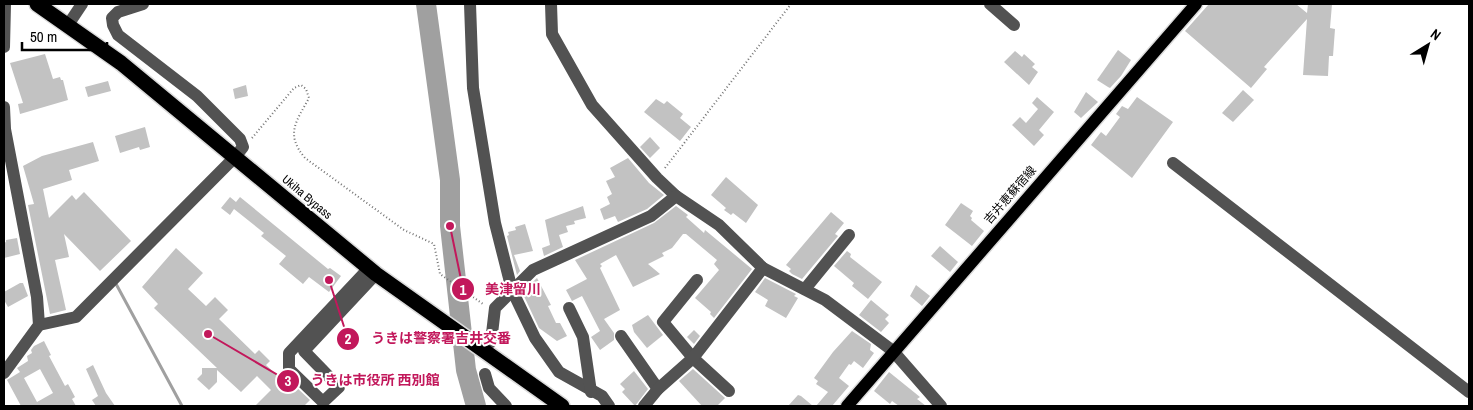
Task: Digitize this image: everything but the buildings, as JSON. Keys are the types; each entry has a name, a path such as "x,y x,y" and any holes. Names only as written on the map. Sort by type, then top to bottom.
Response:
{"highway":[{"name":"Ukiha Bypass","path":"37,4 121,62 239,152 373,271 441,322 487,346 562,406"}],"main road":[{"name":"吉井恵蘇宿線","path":"847,406 1196,4"}],"street":[{"path":"4,47 5,4"},
{"path":"68,25 82,4"},
{"path":"38,325 76,317 239,152 240,139 197,96 118,35 112,18 118,12 143,4"},
{"path":"470,4 473,88 495,223 512,290 535,338 559,372 591,392 602,396 609,406"},
{"path":"552,4 552,34 592,105 657,178 676,196 719,225 763,268 825,300 893,351 941,406"},
{"path":"990,4 1014,25"},
{"path":"4,107 5,129 37,297 38,325 4,373"},
{"path":"1173,163 1469,392"},
{"path":"487,346 495,308 533,270 651,216 676,196"},
{"path":"806,289 849,235"},
{"path":"644,406 658,390 693,358 763,268"},
{"path":"373,271 304,351 339,387 323,402 289,369 289,353 373,271"},
{"path":"697,280 664,322 693,358 729,391"},
{"path":"569,308 583,337 591,392"},
{"path":"621,336 658,390"},
{"path":"485,374 489,388 506,406"}],"path":[{"path":"657,178 791,4"},
{"path":"239,152 294,88 301,85 306,89 309,98 296,122 293,133 296,147 305,158 404,230 434,244 440,274 484,305"}],"waterway":[{"path":"426,4 450,180 450,226 466,370 476,406"},
{"path":"115,282 182,406"}],"place":[{"name":"美津留川","path":"450,226"},
{"name":"うきは警察署吉井交番","path":"329,280"},
{"name":"うきは市役所 西別館","path":"208,334"}]}
